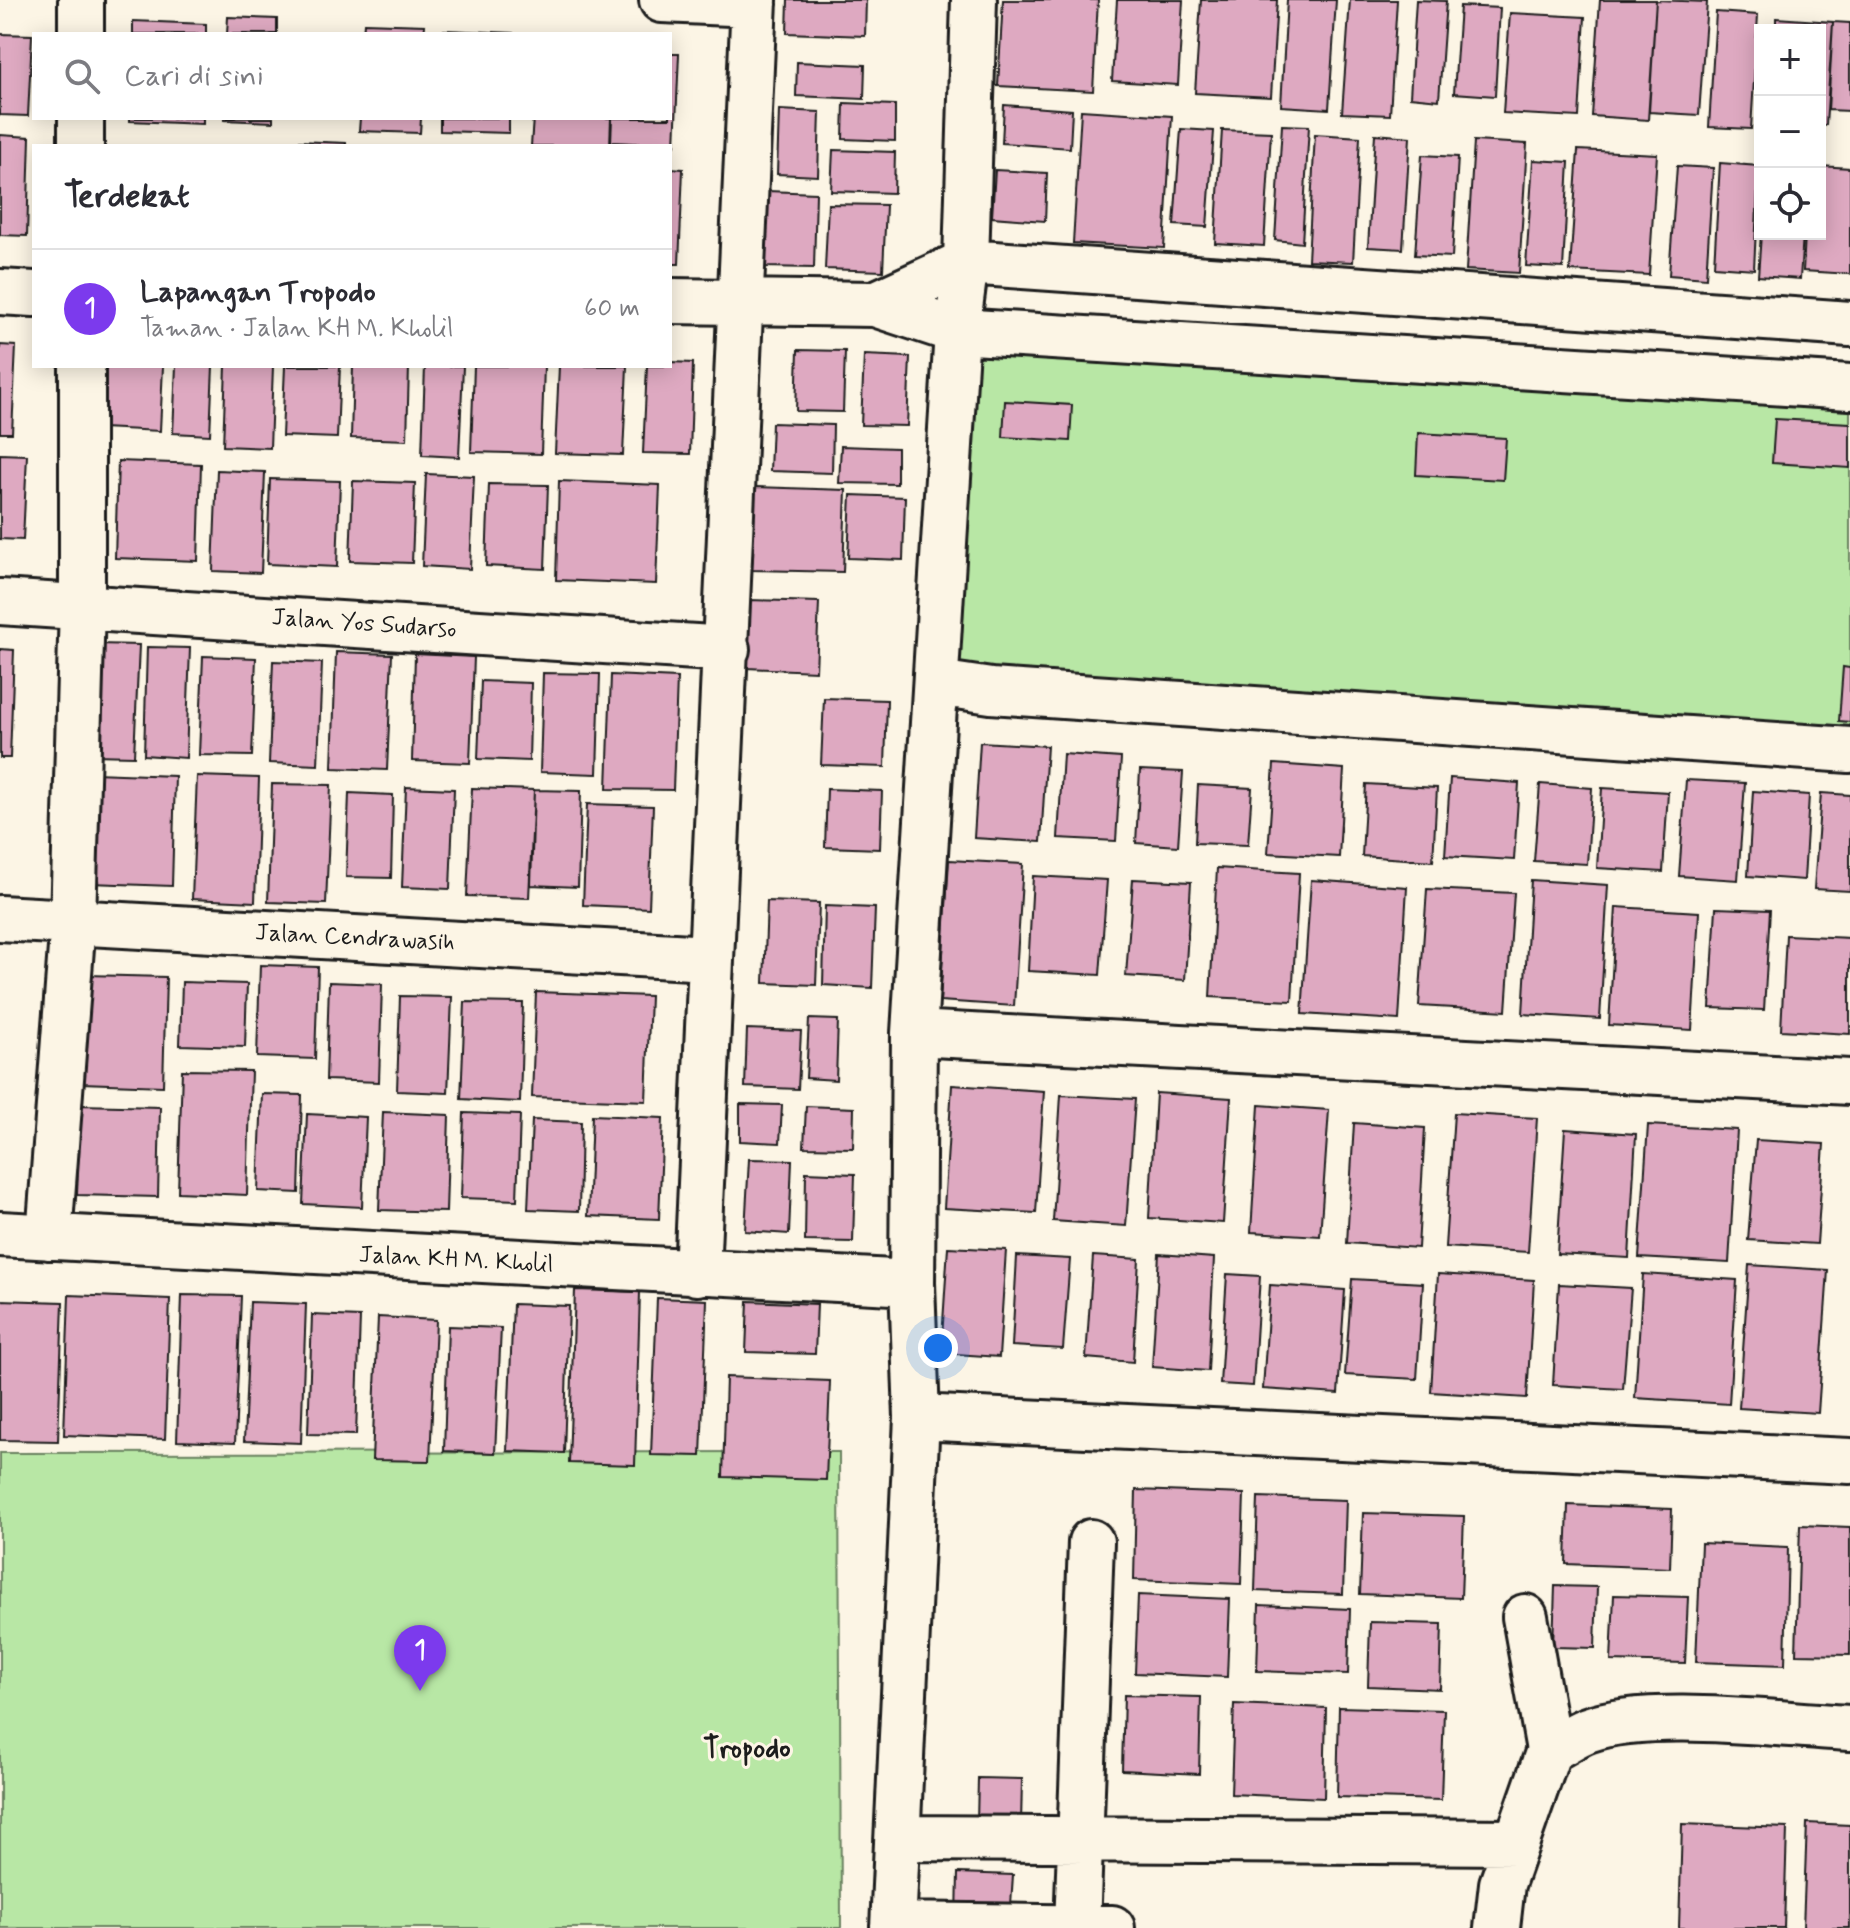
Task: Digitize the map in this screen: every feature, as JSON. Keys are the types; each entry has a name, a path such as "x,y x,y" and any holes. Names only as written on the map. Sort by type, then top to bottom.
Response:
{"street":[{"path":"81,0 81,32"},
{"path":"662,0 754,2 697,1273"},
{"path":"974,0 966,262 957,331 914,1033 912,1283 917,1417 893,1926 1112,1928"},
{"path":"81,120 81,144"},
{"path":"875,304 966,262 1850,324"},
{"path":"0,292 32,294"},
{"path":"672,301 875,304 957,331 1850,387"},
{"path":"49,1237 73,921 82,605 82,368"},
{"name":"Jalan Yos Sudarso","path":"0,602 727,649"},
{"path":"937,683 1007,692 1850,750"},
{"name":"Jalan Cendrawasih","path":"0,918 709,958"},
{"path":"914,1033 1850,1082"},
{"name":"Jalan KH M. Kholil","path":"0,1234 912,1283"},
{"path":"917,1417 1850,1461"},
{"path":"1077,1928 1091,1542"},
{"path":"1497,1928 1502,1884 1549,1750 1525,1617"},
{"path":"1549,1750 1587,1730 1623,1722 1661,1719 1850,1728"},
{"path":"898,1838 1517,1842"}],"green space":[{"path":"957,331 1850,387 1850,750 937,683"},
{"path":"839,1452 841,1928 0,1928 0,1453"}],"building":[{"path":"788,0 866,0 865,36 787,33"},
{"path":"1003,0 1098,0 1093,91 998,86"},
{"path":"1117,0 1183,0 1178,85 1112,81"},
{"path":"1201,0 1277,0 1271,97 1195,93"},
{"path":"1287,0 1336,0 1329,109 1281,106"},
{"path":"1350,0 1397,0 1390,115 1342,113"},
{"path":"1416,0 1446,1 1439,100 1410,97"},
{"path":"1600,0 1656,0 1648,120 1592,116"},
{"path":"1656,0 1707,2 1699,115 1649,112"},
{"path":"1460,6 1500,8 1495,96 1454,93"},
{"path":"1716,12 1758,15 1757,24 1754,24 1751,129 1709,127"},
{"path":"1510,13 1585,17 1579,117 1503,113"},
{"path":"228,17 277,19 277,32 227,32"},
{"path":"1776,18 1833,22 1826,125 1826,24 1776,24"},
{"path":"133,21 206,24 206,32 133,32"},
{"path":"1833,22 1850,23 1850,111 1828,110"},
{"path":"364,23 425,25 424,32 363,32"},
{"path":"444,30 490,32 444,32"},
{"path":"0,34 32,35 28,116 0,115"},
{"path":"672,54 679,54 675,145 611,142 612,120 672,120"},
{"path":"797,62 865,65 864,99 796,96"},
{"path":"844,103 895,105 895,141 843,139"},
{"path":"1004,105 1072,110 1070,148 1002,143"},
{"path":"779,110 820,112 818,176 777,174"},
{"path":"1081,110 1172,116 1164,248 1073,243"},
{"path":"203,120 203,124 130,121"},
{"path":"224,120 273,120 273,122"},
{"path":"360,120 421,120 420,133 359,131"},
{"path":"440,120 509,120 509,133 440,131"},
{"path":"533,120 611,120 610,144 531,144"},
{"path":"1282,125 1309,126 1302,243 1275,240"},
{"path":"1181,129 1214,131 1207,227 1174,225"},
{"path":"1222,130 1271,132 1264,246 1215,243"},
{"path":"1315,134 1360,137 1353,262 1308,260"},
{"path":"1375,134 1410,137 1403,249 1368,247"},
{"path":"0,135 30,137 27,236 0,235"},
{"path":"298,141 346,143 346,144 297,144"},
{"path":"1474,141 1527,144 1519,273 1466,270"},
{"path":"833,150 895,152 894,193 831,191"},
{"path":"1578,150 1657,154 1649,275 1570,271"},
{"path":"1422,155 1458,157 1452,257 1415,255"},
{"path":"1533,160 1569,162 1563,268 1526,266"},
{"path":"1720,163 1754,166 1754,269 1714,266"},
{"path":"1677,166 1713,168 1706,278 1669,275"},
{"path":"1826,166 1850,168 1850,274 1803,271 1805,240 1826,240"},
{"path":"672,168 683,169 679,264 672,264"},
{"path":"995,170 1047,173 1045,221 992,217"},
{"path":"767,191 816,193 814,268 764,267"},
{"path":"828,204 886,205 883,271 825,269"},
{"path":"1761,240 1803,240 1800,279 1758,276"},
{"path":"0,345 16,346 12,433 0,433"},
{"path":"798,350 845,351 843,412 796,411"},
{"path":"864,355 910,357 907,426 861,425"},
{"path":"672,362 693,363 690,454 643,453 647,368 672,368"},
{"path":"104,368 163,368 160,431 102,428"},
{"path":"176,368 213,368 210,435 173,433"},
{"path":"226,368 273,368 270,448 223,446"},
{"path":"285,368 340,368 337,438 282,436"},
{"path":"353,368 409,368 407,440 351,438"},
{"path":"425,368 463,368 459,457 422,455"},
{"path":"474,368 544,368 541,454 471,452"},
{"path":"559,368 627,368 623,455 555,453"},
{"path":"1005,401 1072,405 1070,441 1003,437"},
{"path":"1775,419 1850,423 1850,468 1772,463"},
{"path":"772,423 833,425 832,473 770,471"},
{"path":"1418,433 1506,438 1503,480 1416,475"},
{"path":"841,446 897,448 897,484 839,483"},
{"path":"0,454 27,455 23,540 0,539"},
{"path":"118,461 201,464 198,561 115,558"},
{"path":"217,470 265,472 261,573 213,571"},
{"path":"426,474 474,476 470,569 422,566"},
{"path":"270,479 340,481 337,567 267,564"},
{"path":"353,481 415,483 412,563 350,561"},
{"path":"559,481 660,485 656,584 556,580"},
{"path":"489,484 548,485 545,569 486,566"},
{"path":"755,487 846,490 843,572 752,570"},
{"path":"851,495 905,497 903,560 848,558"},
{"path":"749,600 819,602 816,671 747,668"},
{"path":"97,644 139,645 134,756 93,755"},
{"path":"147,647 190,648 186,758 144,755"},
{"path":"0,649 14,650 10,758 0,758"},
{"path":"336,652 392,654 387,770 332,768"},
{"path":"415,654 474,657 470,763 412,761"},
{"path":"203,656 256,658 252,756 199,755"},
{"path":"273,661 322,663 318,765 269,763"},
{"path":"1843,667 1850,668 1850,722 1839,721"},
{"path":"543,673 600,674 597,774 540,772"},
{"path":"611,675 677,678 673,790 607,789"},
{"path":"481,681 531,683 529,761 478,759"},
{"path":"824,698 887,700 885,767 821,765"},
{"path":"980,742 1047,746 1041,842 974,838"},
{"path":"1063,754 1121,758 1116,841 1058,838"},
{"path":"1274,764 1344,769 1339,857 1268,853"},
{"path":"1140,770 1183,772 1178,846 1136,843"},
{"path":"94,773 175,776 172,886 90,883"},
{"path":"197,776 259,778 255,902 192,899"},
{"path":"1450,778 1519,783 1514,860 1445,856"},
{"path":"1686,780 1745,783 1738,880 1679,876"},
{"path":"272,784 331,785 326,904 268,902"},
{"path":"1366,784 1437,788 1433,861 1362,856"},
{"path":"1540,784 1592,788 1587,864 1534,861"},
{"path":"1198,785 1252,788 1248,845 1195,843"},
{"path":"406,787 454,789 450,889 402,887"},
{"path":"472,788 534,790 529,898 467,896"},
{"path":"1602,788 1668,792 1663,872 1597,868"},
{"path":"827,789 882,791 880,849 825,847"},
{"path":"534,790 581,791 578,887 531,885"},
{"path":"1753,791 1809,795 1804,880 1748,876"},
{"path":"349,793 393,795 391,878 346,877"},
{"path":"1821,793 1850,795 1850,891 1814,889"},
{"path":"587,804 653,806 649,908 583,905"},
{"path":"949,860 1023,864 1014,1006 940,1001"},
{"path":"1217,868 1299,873 1292,1001 1210,997"},
{"path":"1033,876 1107,880 1100,975 1028,971"},
{"path":"1133,879 1191,882 1185,980 1126,976"},
{"path":"1311,880 1407,887 1399,1020 1302,1014"},
{"path":"1531,880 1608,885 1600,1019 1523,1014"},
{"path":"1427,889 1514,893 1506,1011 1419,1006"},
{"path":"767,901 819,903 816,985 764,983"},
{"path":"825,906 875,908 872,988 823,985"},
{"path":"1616,907 1699,912 1692,1030 1609,1025"},
{"path":"1716,908 1770,910 1764,1010 1710,1008"},
{"path":"1786,935 1850,938 1850,1034 1781,1030"},
{"path":"260,965 318,967 315,1059 257,1057"},
{"path":"86,975 166,977 163,1086 82,1083"},
{"path":"182,982 247,984 245,1047 180,1045"},
{"path":"329,982 382,984 379,1082 326,1080"},
{"path":"536,992 650,996 646,1101 532,1097"},
{"path":"400,996 452,997 448,1093 397,1091"},
{"path":"465,1002 523,1003 520,1102 461,1099"},
{"path":"809,1019 838,1020 836,1080 806,1078"},
{"path":"747,1029 801,1031 798,1089 745,1087"},
{"path":"182,1070 251,1071 247,1195 178,1192"},
{"path":"952,1085 1044,1091 1036,1213 944,1208"},
{"path":"1156,1093 1231,1098 1223,1223 1149,1218"},
{"path":"262,1094 302,1095 299,1193 258,1191"},
{"path":"1061,1095 1135,1099 1126,1226 1053,1221"},
{"path":"740,1104 782,1105 780,1143 740,1141"},
{"path":"80,1105 160,1107 158,1197 77,1195"},
{"path":"1259,1105 1329,1110 1320,1236 1251,1232"},
{"path":"806,1106 854,1108 853,1148 804,1147"},
{"path":"383,1112 449,1115 446,1212 379,1210"},
{"path":"464,1113 520,1115 517,1200 461,1198"},
{"path":"1454,1113 1537,1118 1528,1252 1445,1247"},
{"path":"307,1114 366,1117 362,1207 303,1204"},
{"path":"592,1115 663,1118 659,1219 588,1216"},
{"path":"532,1120 581,1122 579,1211 528,1209"},
{"path":"1354,1123 1425,1128 1418,1248 1347,1243"},
{"path":"1648,1125 1737,1130 1729,1263 1639,1258"},
{"path":"1565,1129 1636,1134 1629,1258 1557,1254"},
{"path":"1756,1140 1824,1144 1817,1244 1748,1240"},
{"path":"749,1159 792,1160 789,1234 745,1231"},
{"path":"806,1172 855,1174 853,1242 805,1241"},
{"path":"948,1247 1006,1250 999,1357 941,1353"},
{"path":"1159,1254 1214,1258 1208,1371 1152,1367"},
{"path":"1017,1256 1070,1259 1063,1349 1012,1346"},
{"path":"1093,1256 1139,1259 1133,1362 1086,1358"},
{"path":"1749,1265 1828,1270 1818,1413 1739,1408"},
{"path":"1227,1274 1260,1276 1253,1386 1220,1384"},
{"path":"1438,1274 1534,1280 1527,1398 1431,1392"},
{"path":"1643,1274 1737,1280 1729,1404 1635,1398"},
{"path":"1352,1279 1423,1283 1417,1379 1345,1375"},
{"path":"1559,1284 1631,1288 1623,1389 1553,1385"},
{"path":"1270,1285 1345,1290 1338,1394 1263,1389"},
{"path":"575,1290 640,1292 635,1465 569,1463"},
{"path":"69,1295 170,1299 165,1439 64,1435"},
{"path":"182,1295 241,1296 235,1443 177,1441"},
{"path":"657,1298 707,1300 701,1456 651,1455"},
{"path":"0,1300 63,1302 58,1441 0,1440"},
{"path":"748,1301 817,1304 815,1354 746,1352"},
{"path":"250,1302 306,1304 301,1443 244,1441"},
{"path":"513,1304 569,1306 564,1453 507,1451"},
{"path":"312,1315 360,1317 356,1435 308,1434"},
{"path":"378,1317 436,1320 430,1461 372,1460"},
{"path":"448,1326 501,1328 495,1453 444,1451"},
{"path":"726,1377 830,1381 826,1480 723,1477"},
{"path":"1136,1490 1244,1494 1241,1584 1134,1580"},
{"path":"1258,1497 1346,1500 1343,1594 1255,1591"},
{"path":"1568,1505 1672,1509 1670,1568 1566,1564"},
{"path":"1363,1513 1464,1516 1461,1598 1360,1594"},
{"path":"1800,1525 1850,1527 1850,1655 1796,1654"},
{"path":"1701,1543 1788,1547 1785,1665 1696,1662"},
{"path":"1555,1586 1597,1587 1595,1648 1553,1647"},
{"path":"1138,1595 1230,1599 1227,1677 1135,1673"},
{"path":"1614,1595 1688,1597 1685,1663 1611,1661"},
{"path":"1259,1605 1350,1609 1348,1674 1257,1671"},
{"path":"1370,1622 1442,1624 1440,1689 1368,1686"},
{"path":"1124,1695 1201,1697 1199,1774 1122,1770"},
{"path":"1234,1704 1326,1708 1324,1798 1231,1794"},
{"path":"1339,1707 1444,1710 1441,1800 1337,1797"},
{"path":"978,1778 1022,1779 1021,1825 977,1823"},
{"path":"1807,1823 1850,1825 1850,1928 1803,1928"},
{"path":"1682,1824 1787,1828 1784,1928 1679,1928"},
{"path":"958,1873 1013,1875 1010,1921 957,1919"}],"place":[{"name":"Lapangan Tropodo","path":"420,1691"}],"district":[{"name":"Tropodo","path":"747,1749"}]}
